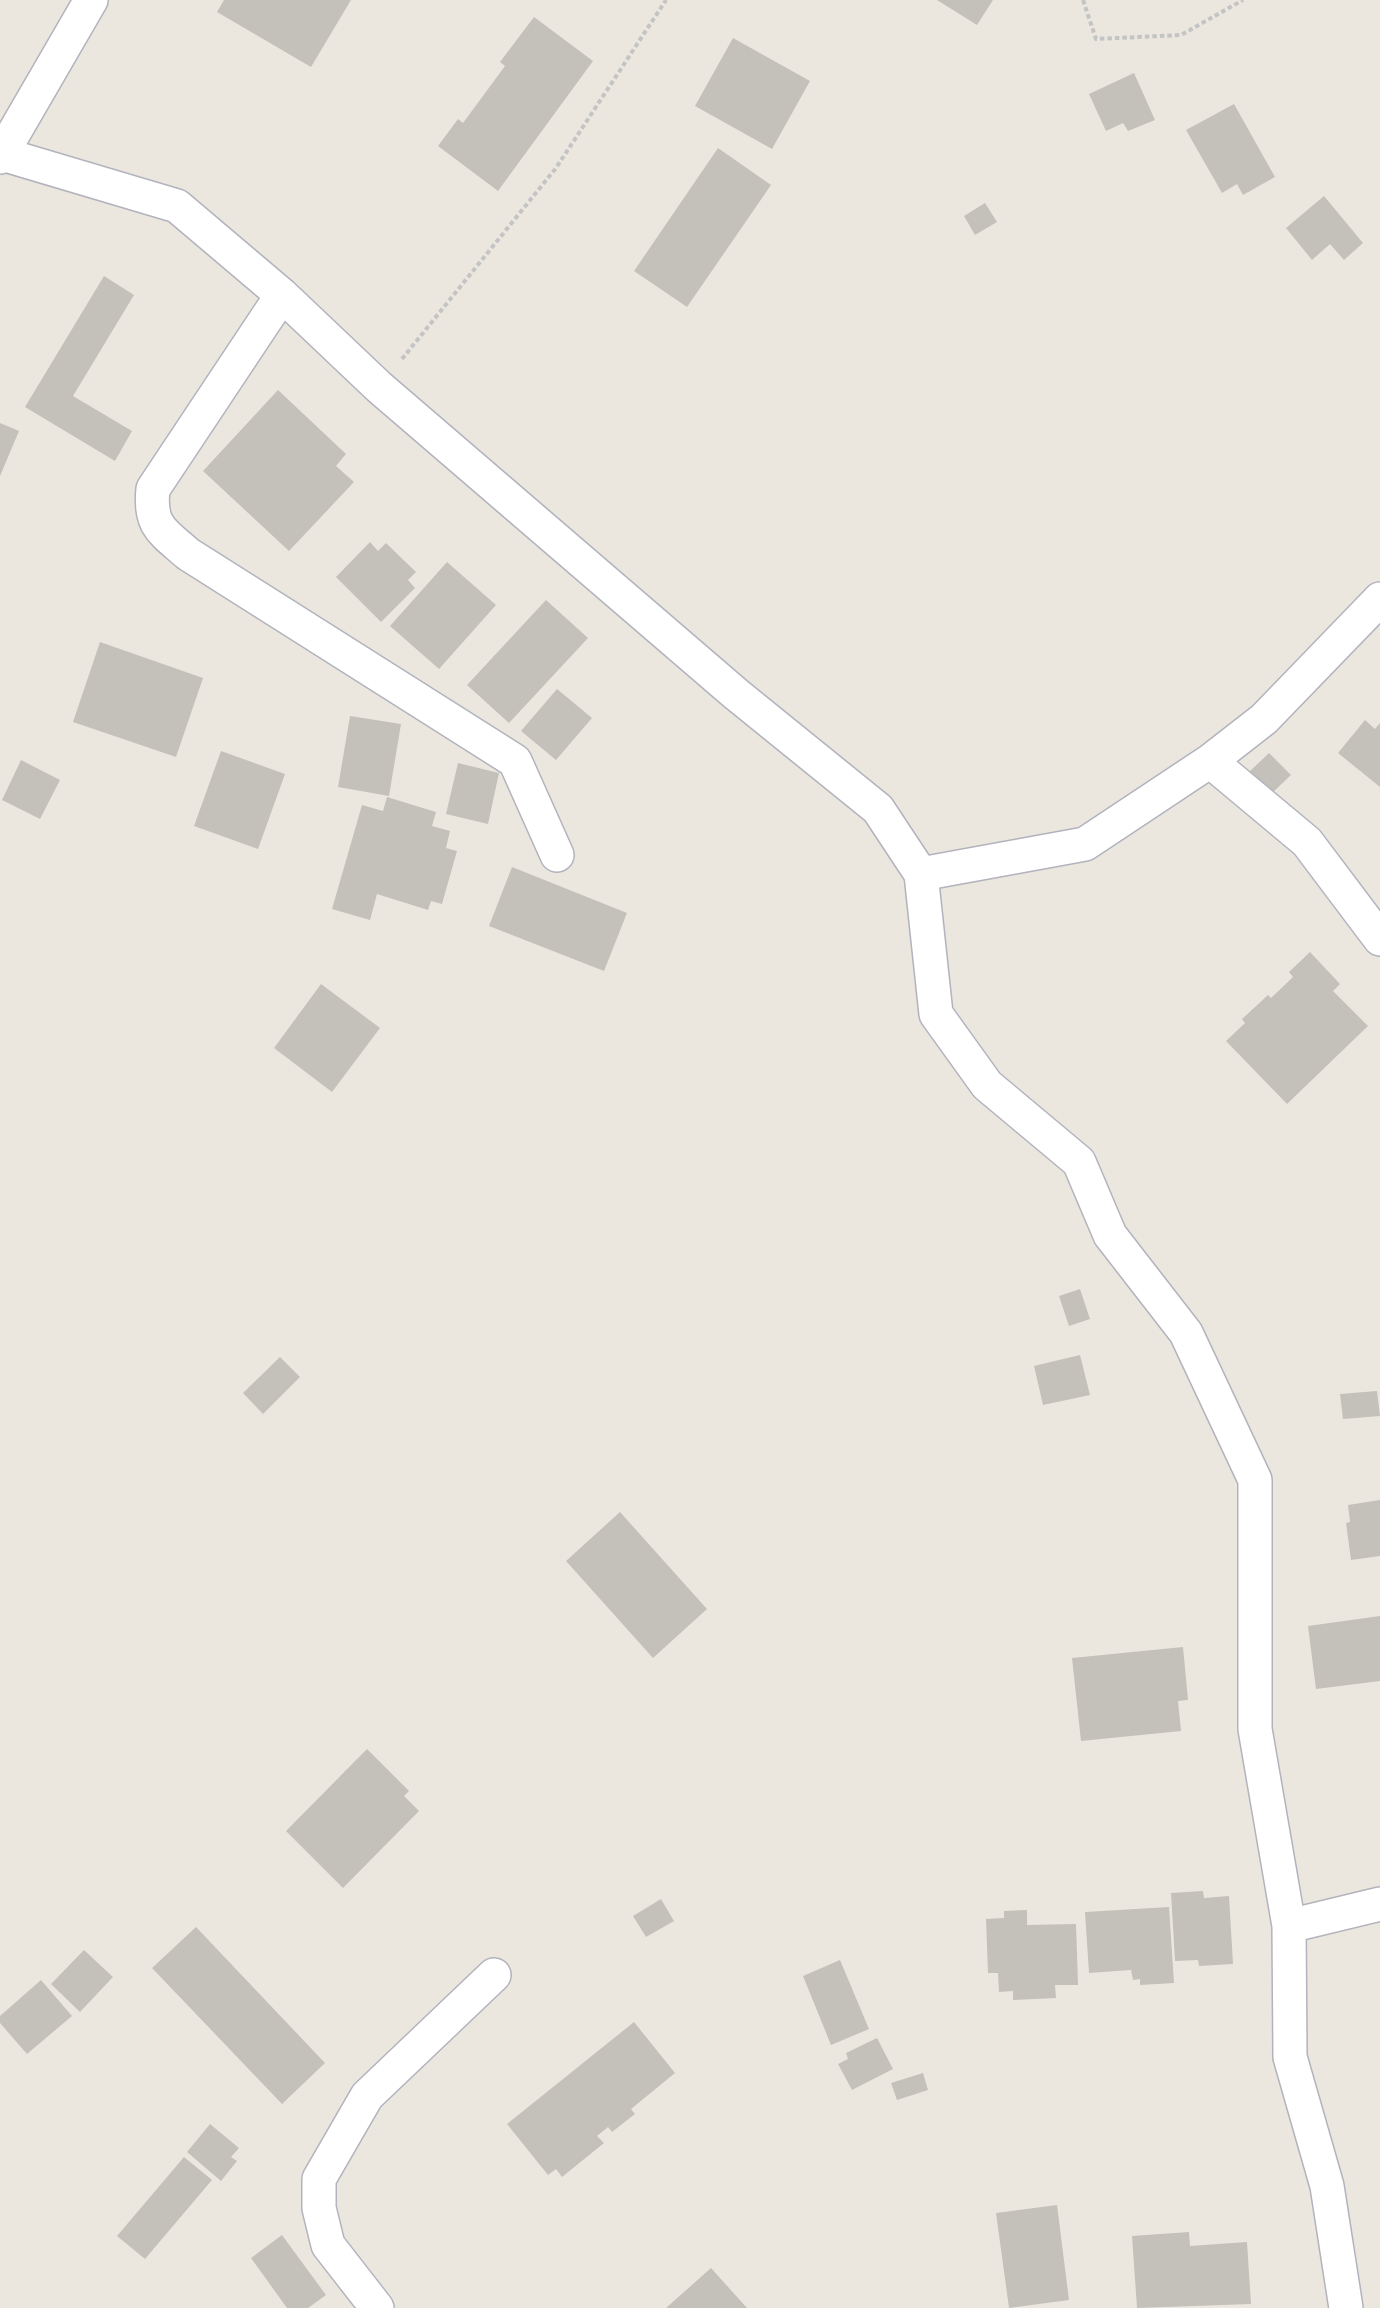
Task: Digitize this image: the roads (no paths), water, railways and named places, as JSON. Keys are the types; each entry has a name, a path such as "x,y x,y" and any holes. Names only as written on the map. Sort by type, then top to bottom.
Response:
{"street":[{"path":"91,0 1,156 177,206 282,295 379,387 736,694 878,809 921,874 936,1014 987,1085 1079,1162 1110,1235 1186,1333 1255,1480 1255,1730 1289,1926 1290,2057 1327,2186 1346,2308"},
{"path":"282,295 153,489 151,509 159,529 188,554 514,761 557,855"},
{"path":"921,874 1085,844 1210,760 1264,719 1380,599"},
{"path":"1210,760 1307,842 1380,939"},
{"path":"1289,1926 1380,1904"},
{"path":"377,2308 328,2245 320,2208 319,2179 367,2096 494,1975"}]}
